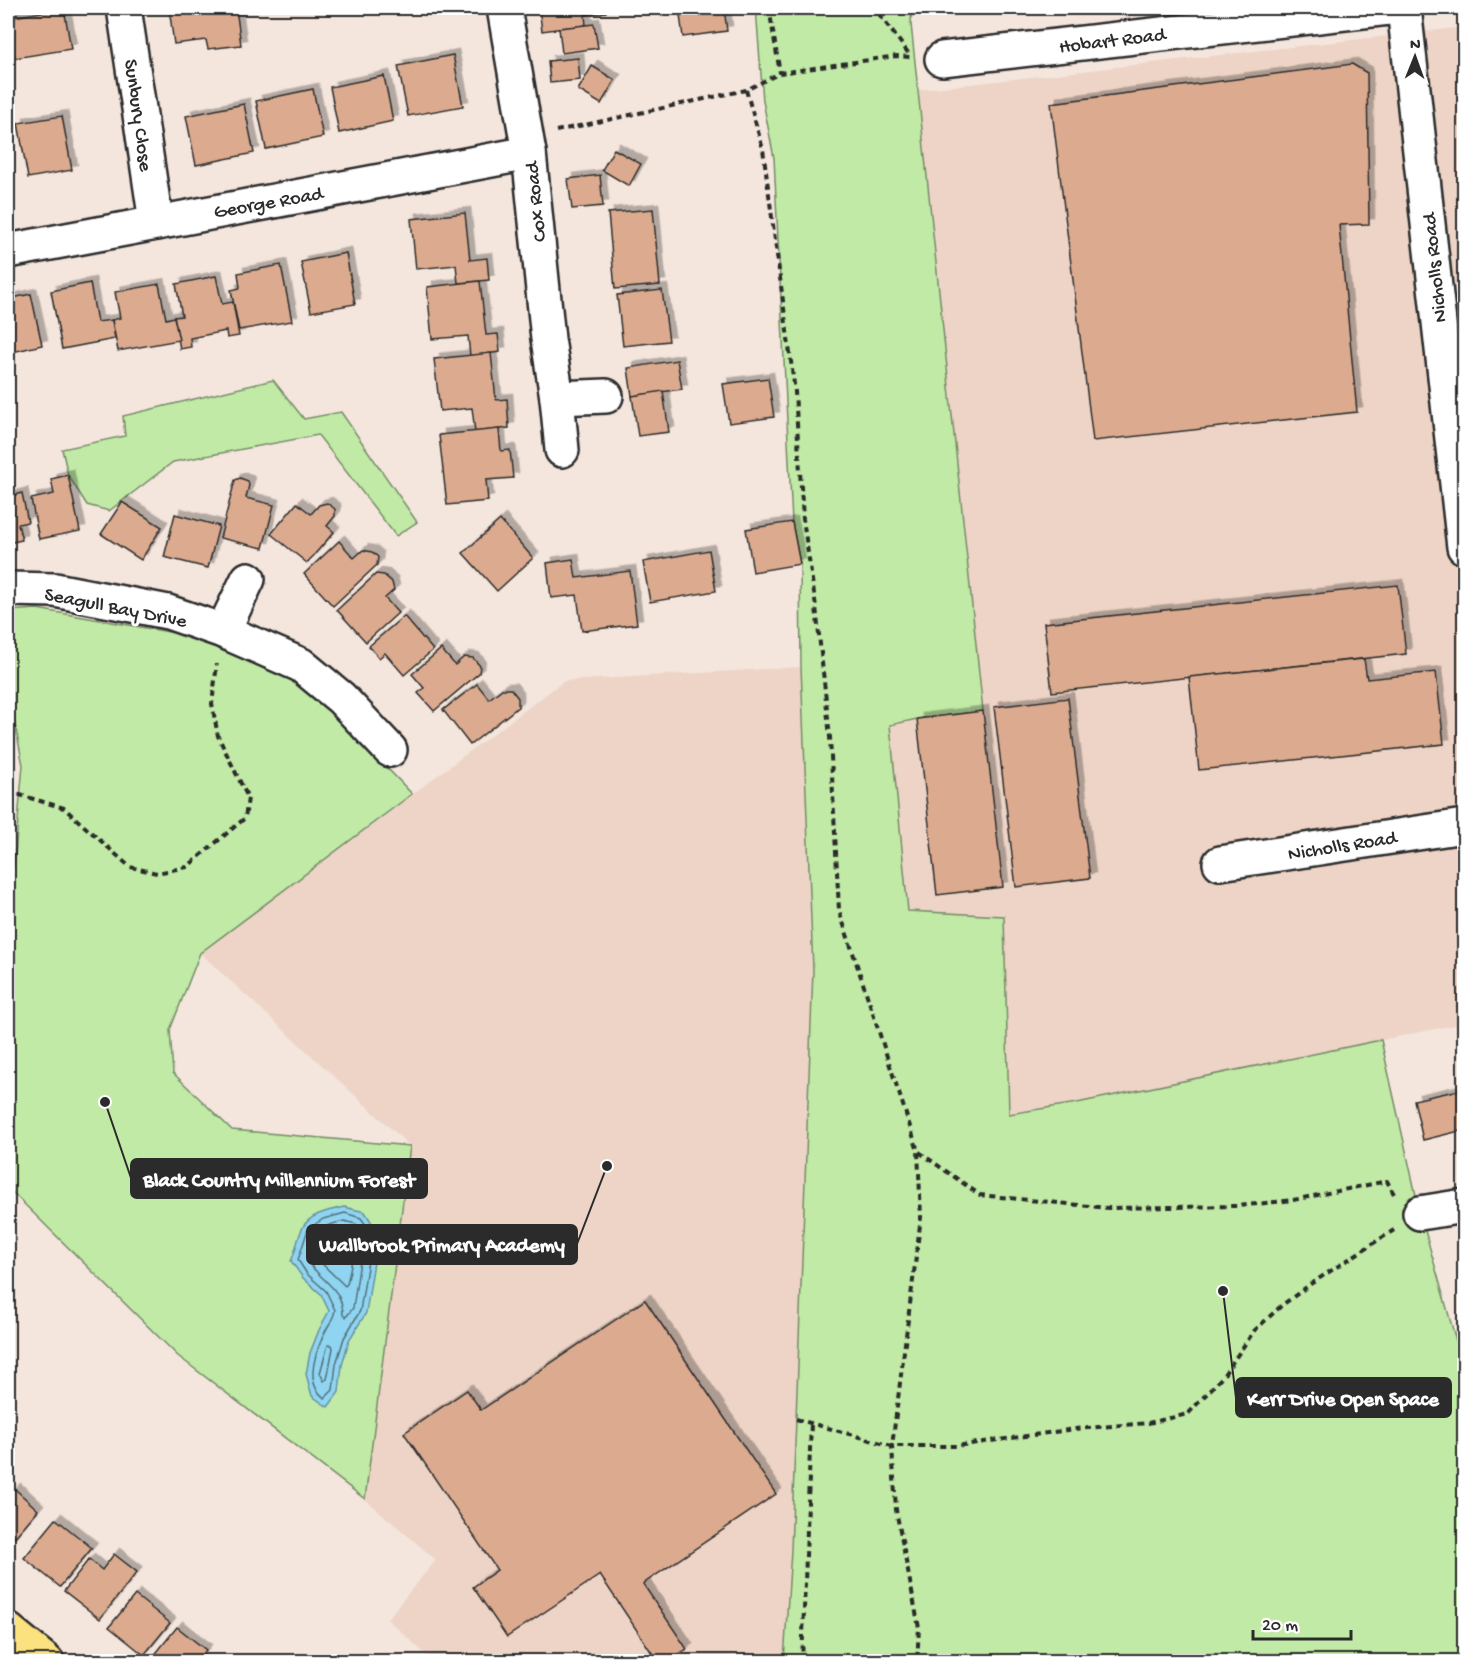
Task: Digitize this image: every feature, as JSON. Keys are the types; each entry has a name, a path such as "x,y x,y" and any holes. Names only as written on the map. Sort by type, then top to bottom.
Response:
{"main road":[{"path":"8,1630 47,1662"}],"street":[{"name":"Sunbury Close","path":"124,8 156,222"},
{"name":"Cox Road","path":"504,8 529,153 562,450"},
{"name":"Hobart Road","path":"927,58 1389,8"},
{"name":"Nicholls Road","path":"1404,8 1464,534"},
{"name":"George Road","path":"8,251 529,153"},
{"path":"557,398 606,396"},
{"path":"223,631 248,579"},
{"name":"Seagull Bay Drive","path":"8,589 55,591 157,610 223,631 301,665 341,698 390,750"},
{"name":"Nicholls Road","path":"1220,863 1464,826"},
{"path":"1420,1213 1464,1206"}],"path":[{"path":"770,8 780,73"},
{"path":"871,8 927,58"},
{"path":"529,153 547,133 746,90 780,73 896,56 927,58"},
{"path":"746,90 763,149 795,392 803,519 816,607 830,737 839,910 918,1151 921,1217 892,1446 896,1510 919,1628 917,1662"},
{"path":"8,794 20,795 64,808 130,867 157,873 187,867 245,818 248,798 218,736 212,704 223,631"},
{"path":"796,1419 892,1446 956,1446 1148,1423 1188,1414 1223,1376 1254,1331 1281,1306 1312,1283 1420,1213 1396,1197 1387,1181 1293,1200 1238,1206 1108,1208 980,1195 918,1151"},
{"path":"802,1662 811,1423"}],"shaded area":[{"path":"1464,27 1464,1023 1077,1103 1009,1114 1004,917 908,911 890,725 917,719 983,711 918,90"},
{"path":"801,667 813,970 791,1550 784,1661 433,1661 387,1619 436,1560 365,1499 410,1146 200,953 564,681"}],"green space":[{"path":"756,8 912,8 911,24 983,711 917,719 890,725 908,911 1004,916 1009,1114 1077,1103 1381,1040 1420,1213 1464,1369 1464,1661 1056,1662 1049,1655 1042,1662 784,1661 791,1550 813,970 801,667 800,564 792,522 774,158 763,101"},
{"path":"273,380 304,419 341,412 417,522 396,536 318,435 173,462 109,511 87,505 68,475 62,449 125,436 123,416"},
{"path":"37,609 192,636 307,684 412,794 200,953 170,1030 173,1073 232,1130 410,1146 365,1499 178,1356 8,1188 8,876 14,865 23,765 8,689 8,611"}],"water":[{"path":"344,1207 365,1212 375,1228 374,1262 366,1313 349,1340 342,1365 339,1392 328,1407 312,1396 306,1374 310,1353 329,1311 321,1294 303,1278 291,1261 305,1224 314,1216"}],"building":[{"path":"64,8 71,49 15,58 8,18"},
{"path":"169,8 236,8 241,45 208,49 206,40 174,44"},
{"path":"539,8 606,8 606,12 585,15 586,25 542,31"},
{"path":"679,8 724,8 727,31 683,37"},
{"path":"594,24 598,48 562,53 559,28"},
{"path":"453,55 463,106 408,116 398,66"},
{"path":"578,58 580,80 550,83 548,61"},
{"path":"1352,64 1367,73 1369,224 1339,225 1357,412 1093,441 1051,103"},
{"path":"592,66 615,80 601,104 578,90"},
{"path":"384,76 393,121 339,133 330,87"},
{"path":"313,89 323,137 266,149 256,101"},
{"path":"244,104 254,153 196,165 186,116"},
{"path":"62,116 72,170 28,178 18,123"},
{"path":"614,149 641,164 629,186 602,170"},
{"path":"600,175 603,206 572,209 568,179"},
{"path":"653,209 660,285 615,289 608,213"},
{"path":"465,213 470,260 487,258 489,280 458,283 456,265 416,269 411,219"},
{"path":"346,253 355,304 311,312 301,262"},
{"path":"281,265 292,321 239,330 231,290 240,288 238,273"},
{"path":"216,276 222,304 233,302 239,336 227,338 226,331 190,338 191,347 180,349 174,317 182,316 176,284"},
{"path":"480,281 486,335 498,334 500,352 470,356 468,336 432,339 427,287"},
{"path":"90,283 97,322 112,320 115,339 62,349 51,291"},
{"path":"159,284 166,319 174,317 179,340 118,351 112,320 120,318 115,292"},
{"path":"662,290 669,341 623,346 617,295"},
{"path":"31,294 42,345 8,353 8,299"},
{"path":"491,353 496,400 507,399 509,428 475,432 472,408 440,411 434,359"},
{"path":"677,360 682,389 632,396 628,368"},
{"path":"768,378 774,417 729,423 723,384"},
{"path":"663,391 669,432 638,436 632,396"},
{"path":"499,429 501,451 510,450 513,478 486,480 488,501 447,505 439,435"},
{"path":"68,475 80,531 39,539 31,499 54,494 51,479"},
{"path":"240,478 248,481 246,498 274,505 263,548 220,538 235,480"},
{"path":"22,493 28,522 18,524 22,540 8,543 8,497"},
{"path":"122,502 162,527 141,560 101,534"},
{"path":"297,503 311,514 319,505 327,503 335,509 335,516 327,526 334,532 307,563 271,534"},
{"path":"175,514 219,526 208,568 164,557"},
{"path":"500,520 533,558 497,591 463,553"},
{"path":"792,522 800,564 753,572 746,529"},
{"path":"339,541 354,558 363,550 372,552 378,557 377,565 333,606 304,574"},
{"path":"709,550 716,591 650,602 643,562"},
{"path":"573,559 576,578 630,571 637,624 582,631 577,595 551,598 547,563"},
{"path":"376,574 384,575 392,582 394,590 385,598 398,613 366,642 337,610"},
{"path":"1398,585 1406,654 1052,692 1044,623"},
{"path":"404,616 433,650 404,675 385,653 379,658 369,646"},
{"path":"441,649 455,665 464,657 473,658 480,666 479,673 434,711 418,693 424,688 412,674"},
{"path":"1364,659 1367,679 1436,672 1444,744 1199,770 1189,677"},
{"path":"477,684 489,699 502,689 511,689 518,698 518,707 470,745 443,710"},
{"path":"1068,698 1090,878 1016,887 994,707"},
{"path":"983,711 1003,887 937,895 917,719"},
{"path":"1464,1089 1464,1130 1423,1140 1414,1100"},
{"path":"645,1300 776,1494 643,1584 687,1649 667,1662 658,1662 600,1575 507,1637 473,1587 497,1570 404,1433 467,1390 481,1410"},
{"path":"15,1489 38,1510 8,1545 8,1497"},
{"path":"56,1519 92,1548 60,1587 24,1558"},
{"path":"114,1554 137,1572 100,1619 64,1591 89,1559 102,1570"},
{"path":"135,1595 170,1623 144,1655 109,1627"},
{"path":"177,1627 206,1650 197,1662 149,1662"}],"place":[{"name":"Black Country Millennium Forest","path":"105,1102"},
{"name":"Wallbrook Primary Academy","path":"607,1166"},
{"name":"Kerr Drive Open Space","path":"1223,1291"}]}
